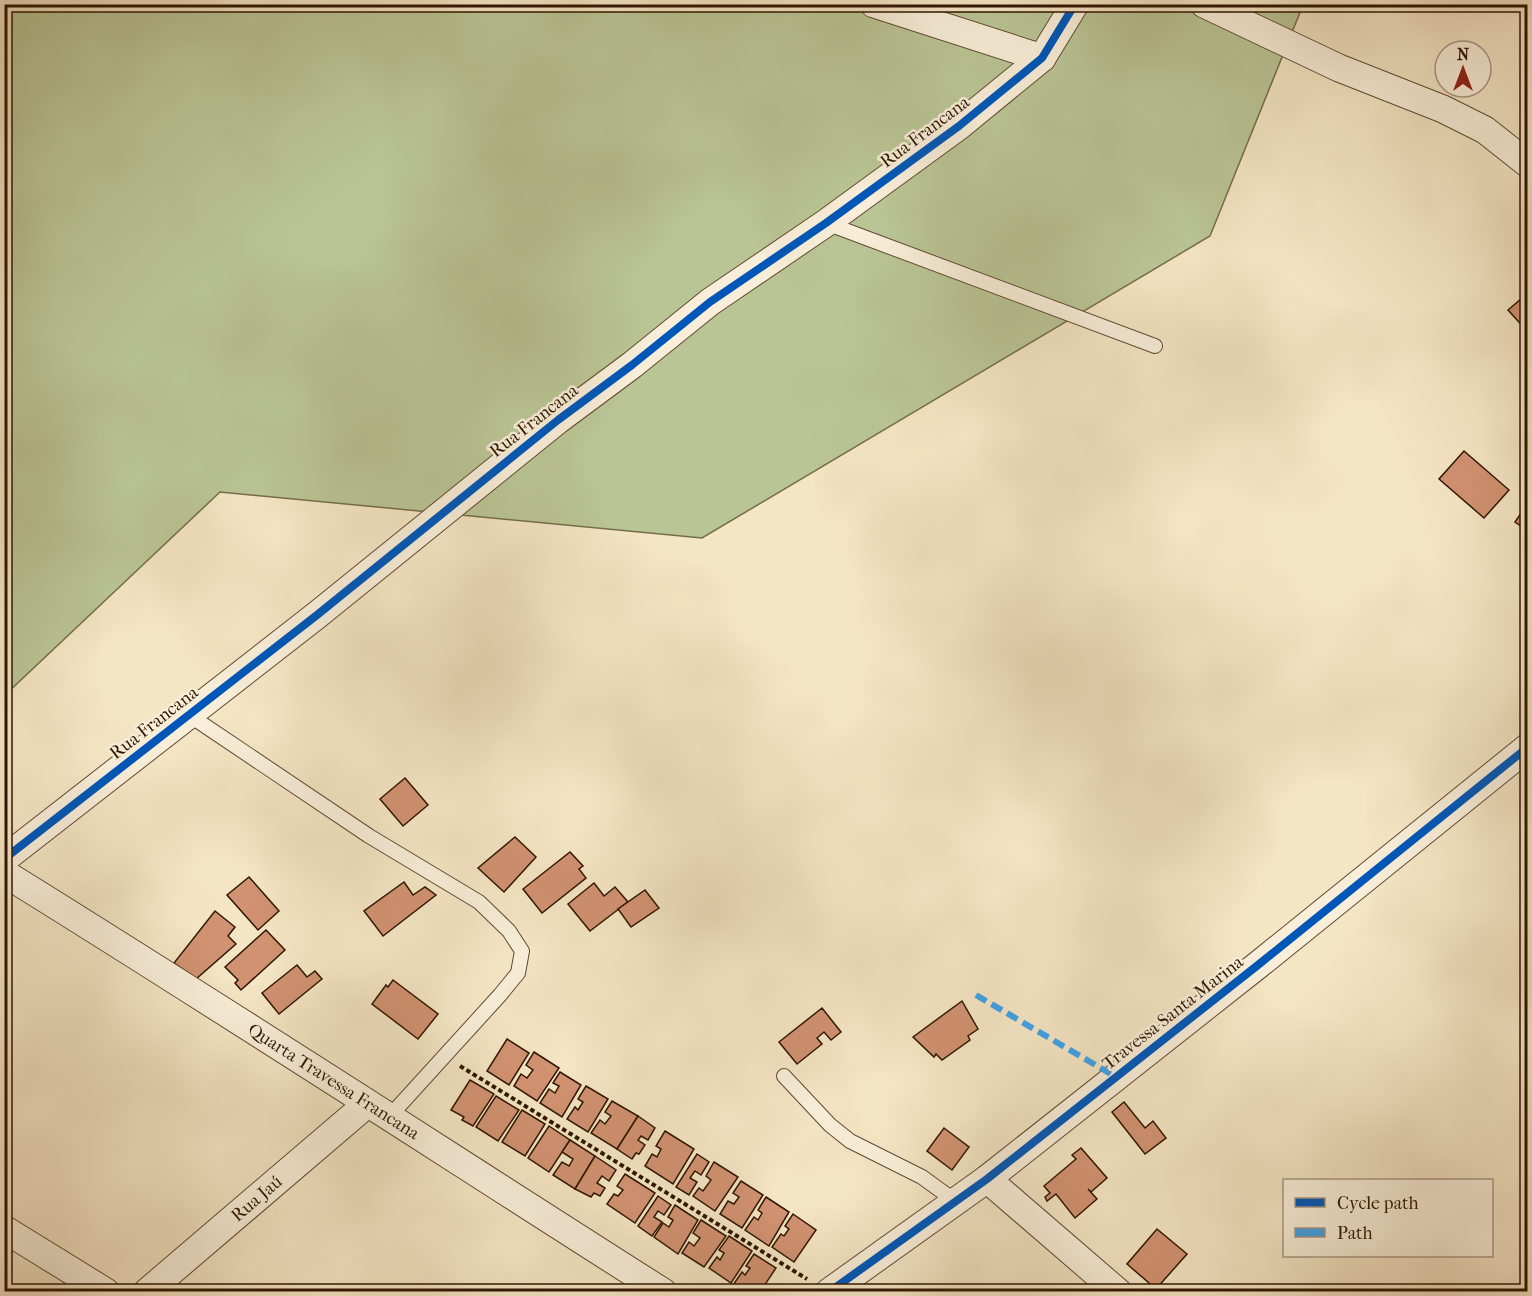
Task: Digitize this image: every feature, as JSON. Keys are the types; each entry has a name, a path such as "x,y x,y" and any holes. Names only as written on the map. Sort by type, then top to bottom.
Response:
{"street":[{"path":"874,4 1042,58"},
{"name":"Rua Francana","path":"4,859 189,716 558,420 632,365 710,302 826,223 959,126 1042,58 1075,4"},
{"path":"1204,4 1339,68 1443,109 1485,130 1527,164"},
{"name":"Travessa Santa Marina","path":"835,1286 987,1179 1258,965 1527,747"},
{"name":"Quarta Travessa Francana","path":"4,873 164,972 663,1292"},
{"name":"Rua Jaú","path":"147,1292 378,1111"},
{"path":"987,1179 1118,1292"},
{"path":"4,1229 106,1292"}],"lane":[{"path":"826,223 1155,346"},
{"path":"189,716 369,836 479,902 509,931 522,951 518,973 501,995 445,1056 378,1111"},
{"path":"784,1076 830,1125 850,1141 922,1177 955,1201"}],"path":[{"path":"445,1056 835,1286"}],"green space":[{"path":"5,5 1303,5 1210,236 702,538 220,492 5,695"}],"building":[{"path":"1528,293 1528,332 1508,310"},
{"path":"1464,451 1509,490 1484,518 1439,479"},
{"path":"1528,503 1528,531 1515,522"},
{"path":"405,778 428,805 403,826 380,799"},
{"path":"515,837 536,857 504,892 478,868"},
{"path":"570,852 583,866 579,869 586,878 542,913 523,889"},
{"path":"249,877 279,911 258,930 227,895"},
{"path":"404,882 413,895 425,887 436,895 383,936 364,911"},
{"path":"594,883 604,896 615,887 628,902 590,931 568,904"},
{"path":"645,890 659,908 631,927 618,909"},
{"path":"215,911 235,927 228,936 236,944 196,979 174,963"},
{"path":"266,930 285,950 241,990 235,983 238,980 225,967"},
{"path":"297,965 307,977 315,971 322,979 279,1014 262,993"},
{"path":"393,980 438,1014 418,1039 372,1004 386,985 388,987"},
{"path":"962,1001 978,1029 968,1036 970,1040 942,1060 936,1054 934,1057 913,1037"},
{"path":"822,1008 841,1032 831,1040 824,1032 817,1038 822,1044 797,1064 779,1042"},
{"path":"507,1039 529,1053 509,1085 487,1071"},
{"path":"534,1052 559,1068 537,1101 514,1086 521,1074 527,1078 533,1070 526,1065"},
{"path":"560,1072 581,1085 562,1117 540,1103 549,1089 555,1093 559,1086 553,1083"},
{"path":"470,1080 494,1094 473,1126 462,1120 464,1117 451,1110"},
{"path":"586,1086 608,1099 588,1132 567,1119 575,1107 578,1110 583,1102 578,1099"},
{"path":"496,1096 519,1110 498,1141 476,1127"},
{"path":"612,1101 638,1116 617,1149 591,1133 600,1120 605,1124 611,1116 605,1112"},
{"path":"1124,1102 1145,1128 1153,1121 1166,1138 1145,1154 1112,1112"},
{"path":"522,1110 545,1124 525,1156 502,1142"},
{"path":"638,1116 655,1128 648,1140 641,1136 638,1140 645,1145 632,1159 617,1149"},
{"path":"549,1126 570,1140 549,1172 528,1158"},
{"path":"944,1128 969,1147 952,1170 927,1151"},
{"path":"665,1131 694,1149 673,1184 645,1166 652,1154 657,1157 661,1149 656,1146"},
{"path":"570,1140 595,1156 575,1189 553,1175 562,1162 569,1166 573,1159 562,1152"},
{"path":"1081,1148 1107,1178 1091,1192 1088,1189 1097,1199 1075,1218 1056,1194 1047,1201 1045,1197 1050,1193 1044,1186 1076,1159 1072,1155"},
{"path":"697,1154 709,1162 701,1175 695,1171 690,1178 697,1182 689,1195 676,1187"},
{"path":"595,1156 616,1170 609,1181 602,1176 597,1183 605,1188 600,1196 594,1193 591,1197 575,1189"},
{"path":"714,1162 738,1177 715,1211 693,1196 699,1188 703,1191 711,1180 706,1176"},
{"path":"625,1174 655,1193 635,1223 607,1204 614,1194 618,1196 623,1190 617,1186"},
{"path":"741,1181 763,1195 742,1228 720,1214 728,1201 734,1204 739,1197 733,1193"},
{"path":"658,1196 671,1205 664,1215 658,1211 654,1217 662,1222 652,1236 638,1226"},
{"path":"766,1197 789,1212 769,1246 745,1230 754,1217 758,1220 762,1213 758,1210"},
{"path":"675,1205 698,1220 678,1254 654,1237 663,1223 669,1227 673,1220 668,1217"},
{"path":"793,1214 816,1230 794,1262 772,1247 781,1234 784,1236 789,1229 785,1226"},
{"path":"701,1220 726,1236 704,1267 682,1253 689,1242 694,1246 700,1238 693,1233"},
{"path":"1157,1229 1187,1254 1156,1289 1127,1264"},
{"path":"729,1236 752,1251 731,1283 709,1268 717,1257 720,1260 724,1253 719,1250"},
{"path":"754,1254 776,1268 760,1292 742,1292 733,1285 742,1272 745,1275 750,1268 746,1266"}],"marked path":[{"path":"976,995 1116,1077"}],"cycle path":[{"path":"4,859 317,615 558,420 632,365 710,302 826,223 959,126 1042,58 1075,4"},
{"path":"829,1292 987,1179 1258,965 1528,747"}]}
